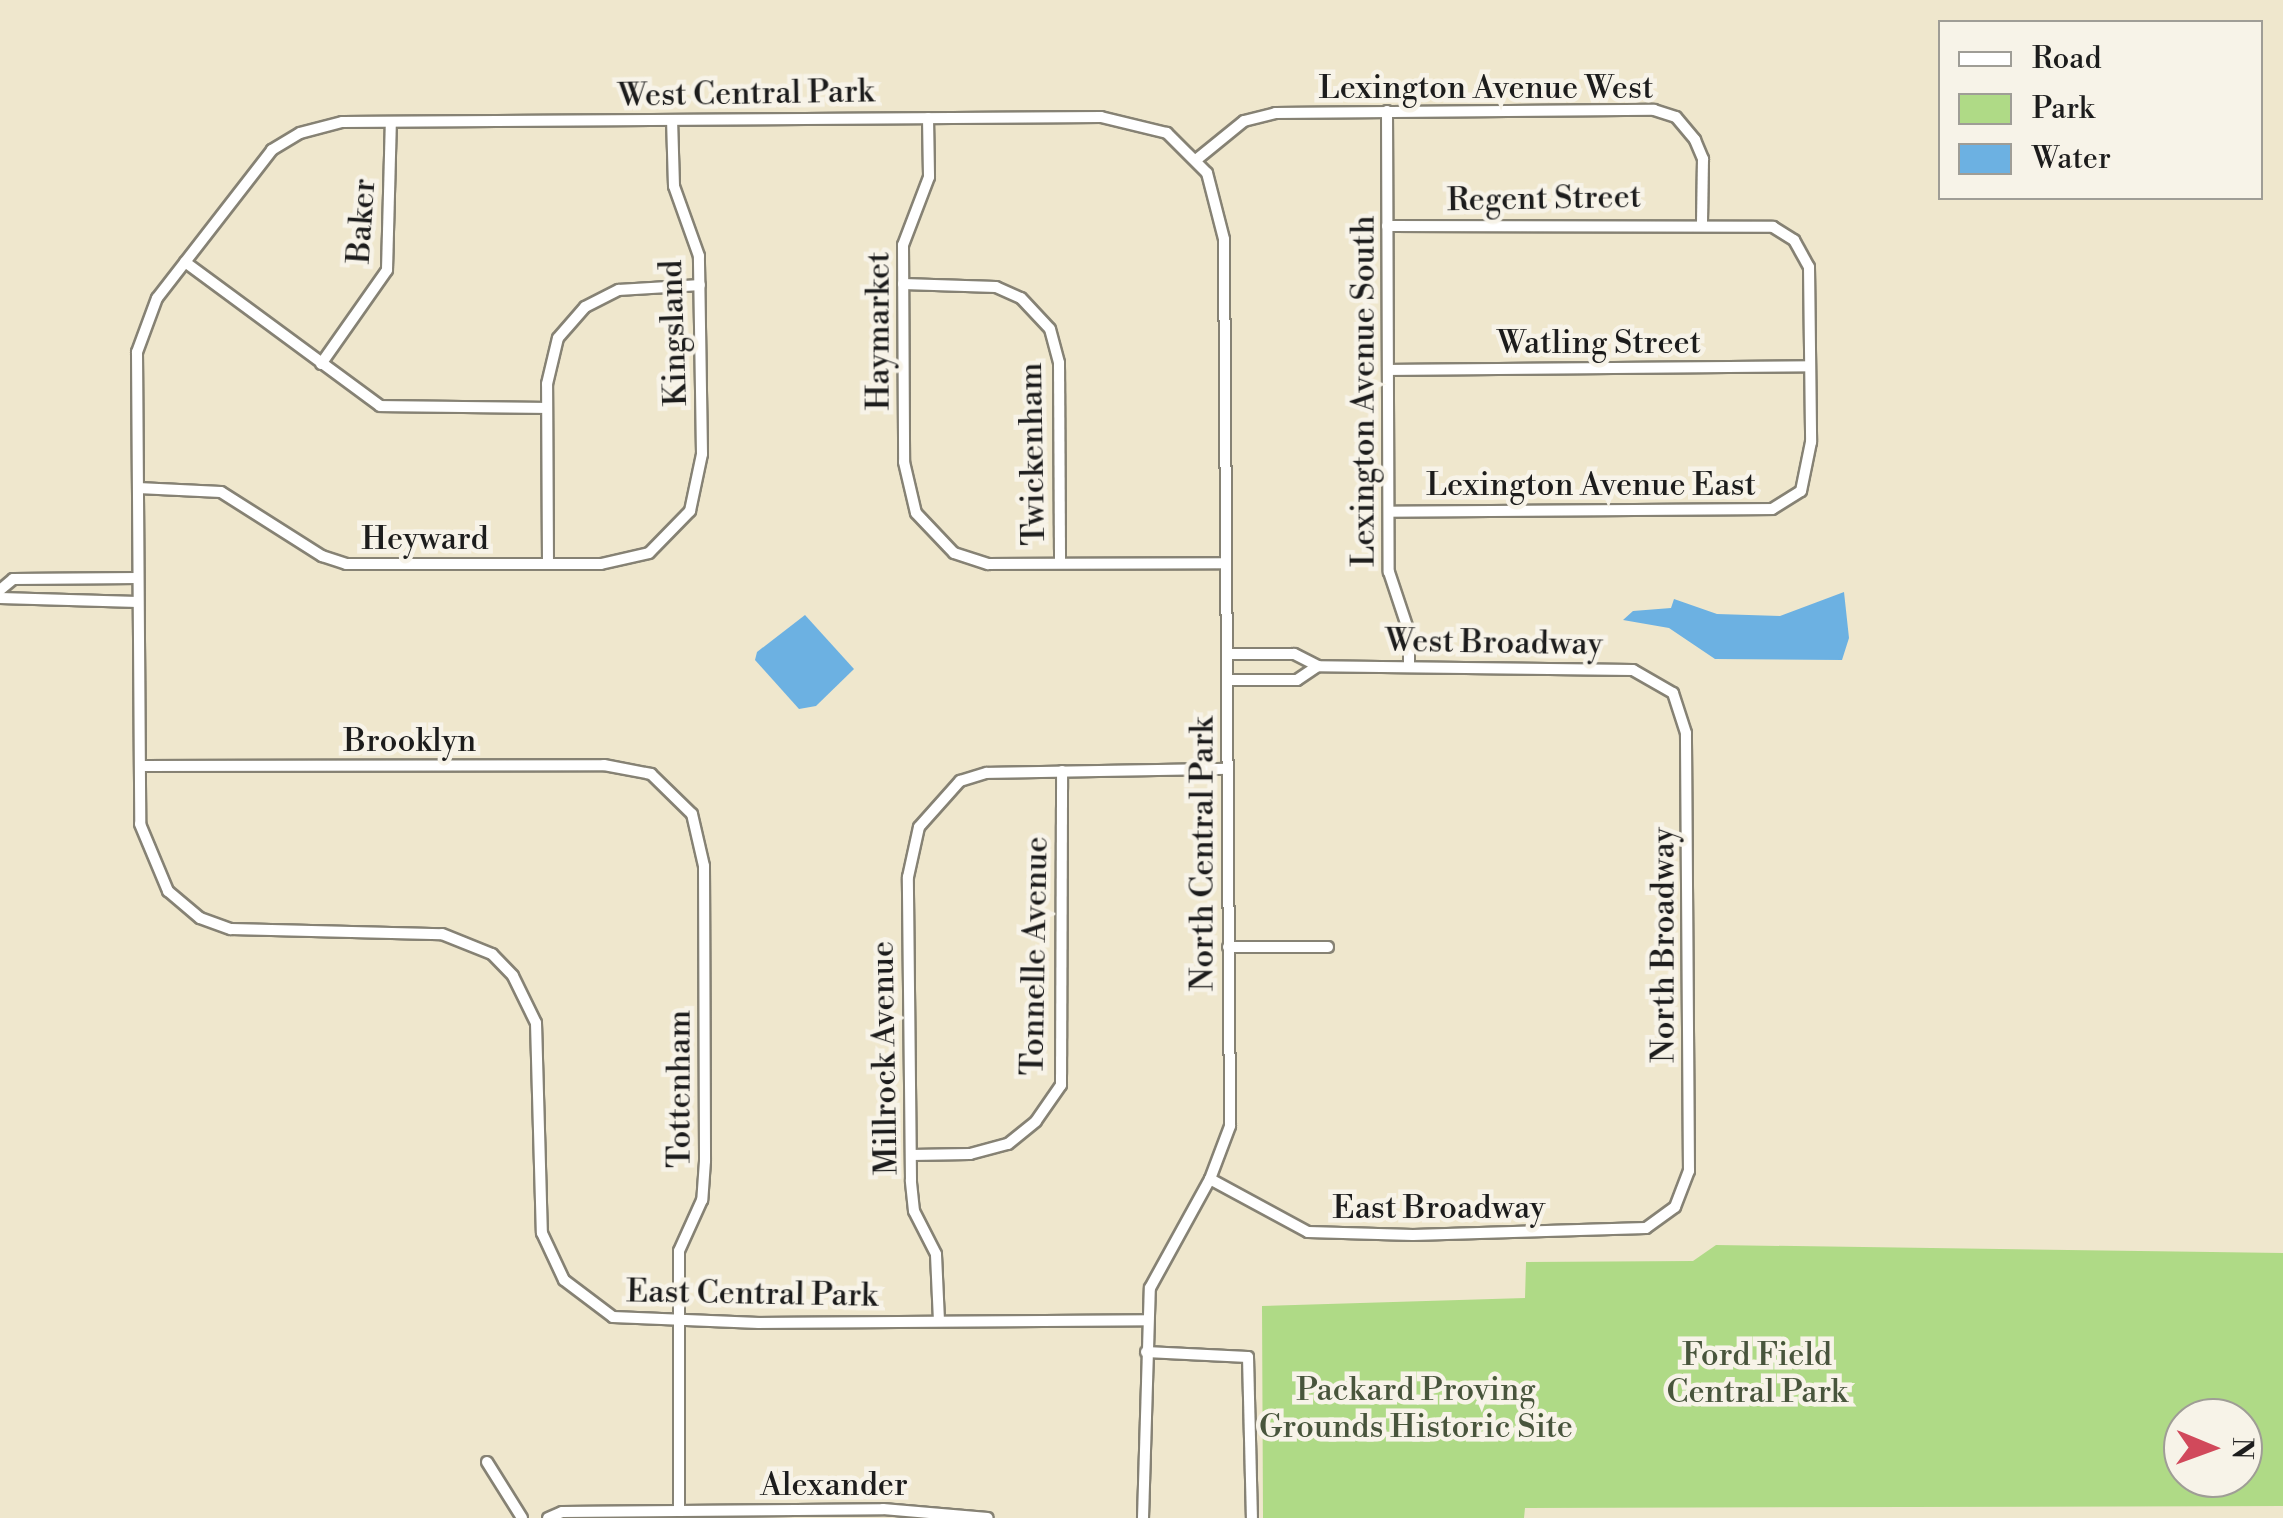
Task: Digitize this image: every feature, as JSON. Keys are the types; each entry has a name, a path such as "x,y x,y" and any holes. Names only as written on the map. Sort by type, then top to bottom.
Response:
{"street":[{"name":"Lexington Avenue West","path":"1196,160 1258,114 1654,110 1676,117 1702,160 1702,223"},
{"name":"Lexington Avenue South","path":"1387,111 1388,572 1405,614 1409,666"},
{"name":"Haymarket","path":"928,118 929,176 904,234 906,487 938,540 988,564 1060,563"},
{"name":"West Central Park","path":"185,262 272,150 326,126 391,122 1118,118 1166,133 1207,174"},
{"name":"Kingsland","path":"667,538 698,489 700,286 696,244 674,186 672,120"},
{"name":"Baker","path":"321,364 387,270 391,122"},
{"name":"North Central Park","path":"1142,1518 1147,1320 1155,1276 1210,1179 1230,1126 1224,226 1207,174"},
{"name":"Regent Street","path":"1387,226 1702,223 1773,227 1801,248 1810,276 1810,466 1792,501"},
{"path":"140,766 139,338 157,298 185,262 380,406 546,408"},
{"name":"Twickenham","path":"904,284 996,287 1021,298 1050,329 1059,363 1060,563"},
{"path":"548,563 546,408 558,338 585,307 630,288 700,286"},
{"name":"Watling Street","path":"1388,370 1810,366"},
{"name":"Heyward","path":"138,488 234,497 308,548 346,564 617,562 649,553 667,538"},
{"name":"Lexington Avenue East","path":"1389,512 1764,510 1792,501"},
{"path":"1060,563 1226,563"},
{"path":"0,594 12,579 138,578"},
{"path":"0,594 138,602"},
{"name":"West Broadway","path":"1227,654 1294,654 1318,666 1634,670 1665,685"},
{"path":"1262,654 1263,680"},
{"name":"West Broadway","path":"1227,680 1296,680 1318,666"},
{"name":"North Broadway","path":"1665,685 1680,704 1686,733 1690,1156 1686,1189 1674,1208"},
{"name":"Brooklyn","path":"140,766 604,765 652,774 673,791"},
{"name":"East Central Park","path":"140,766 140,824 154,871 200,918 248,932 442,934 484,949 513,976 536,1022 540,1217 551,1256 576,1293 614,1317 679,1322 1147,1320"},
{"path":"1062,771 1226,768"},
{"name":"Millrock Avenue","path":"939,1321 938,1264 914,1210 908,862 919,826 939,798 960,781 988,772 1062,771"},
{"name":"Tonnelle Avenue","path":"911,1155 970,1154 1008,1144 1036,1122 1060,1085 1062,771"},
{"name":"Tottenham","path":"673,791 692,814 704,866 705,1189 679,1250 679,1509"},
{"path":"1228,947 1328,947"},
{"name":"East Broadway","path":"1210,1179 1293,1227 1320,1234 1630,1231 1652,1226 1674,1208"},
{"path":"1146,1352 1248,1356 1252,1518"},
{"path":"487,1462 522,1518"},
{"name":"Alexander","path":"548,1518 562,1512 679,1509 988,1518"}],"green space":[{"name":"Ford Field Central Park","path":"1716,1245 2283,1253 2283,1506 1525,1508 1524,1518 1263,1518 1262,1306 1525,1298 1526,1262 1693,1261"}],"water":[{"path":"1844,592 1849,638 1842,660 1715,659 1669,628 1623,620 1633,611 1671,608 1674,599 1717,614 1780,616"},
{"path":"805,615 854,669 816,706 799,709 755,660 757,652"}],"park label":[{"name":"Packard Proving Grounds Historic Site","path":"1416,1410"}]}
